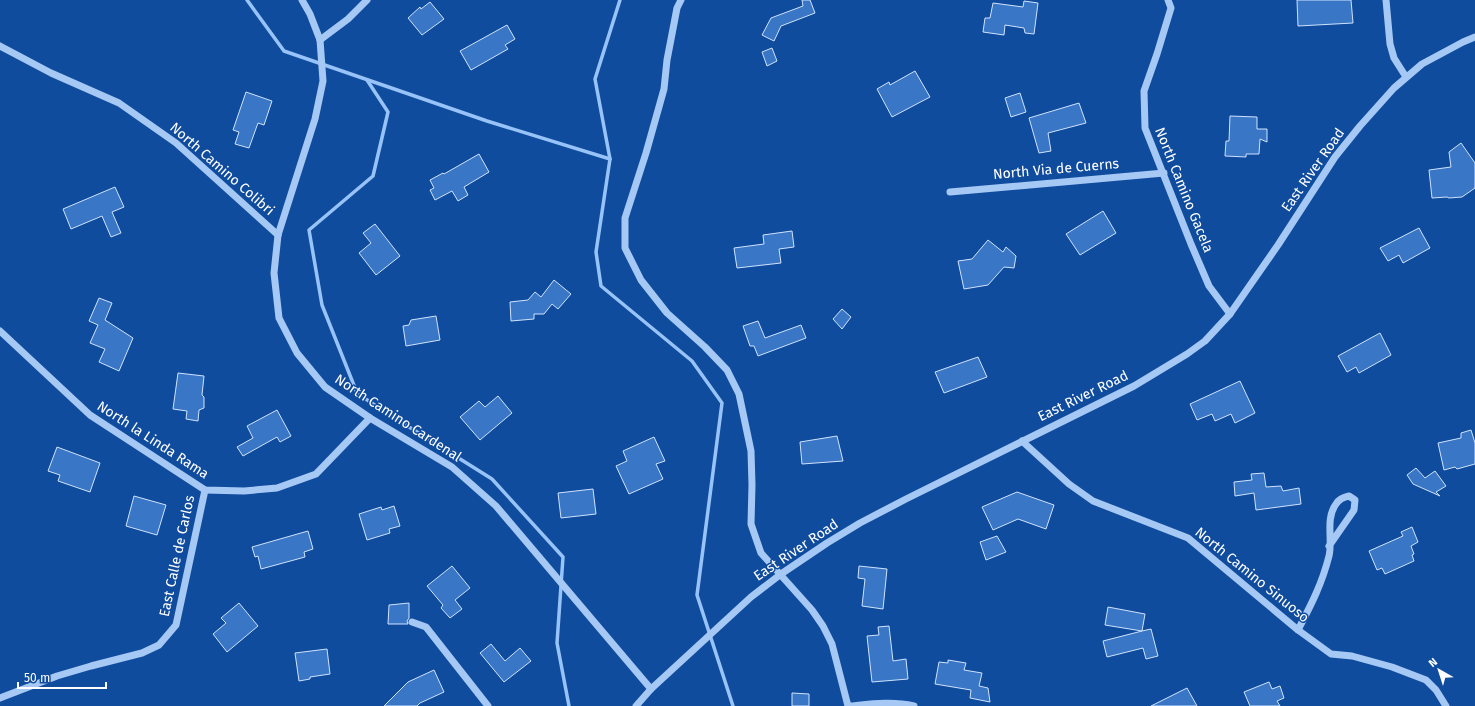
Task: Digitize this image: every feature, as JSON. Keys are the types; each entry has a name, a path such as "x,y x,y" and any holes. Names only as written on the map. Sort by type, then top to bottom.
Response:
{"street":[{"name":"North Camino Cardenal","path":"302,0 310,14 320,40 323,81 315,119 278,235 274,273 279,318 297,353 325,387 370,418 452,467 496,506 651,690"},
{"path":"320,40 348,19 367,0"},
{"path":"682,0 677,8 667,60 664,89 646,153 625,218 624,248 641,280 647,288 667,313 705,347 727,370 739,394 751,451 751,524 761,553 812,610 823,626 832,644 849,706 878,703 907,704 914,706"},
{"name":"North Camino Gacela","path":"1168,0 1171,8 1144,91 1145,128 1209,286 1230,314"},
{"path":"1386,0 1390,44 1394,58 1406,77"},
{"name":"East River Road","path":"636,706 651,690 751,597 810,554 860,523 1134,386 1188,354 1205,341 1230,314 1278,245 1335,157 1360,126 1394,88 1422,64 1475,37"},
{"name":"North Camino Colibri","path":"0,46 51,73 119,103 176,143 278,235"},
{"name":"North Via de Cuerns","path":"950,192 1164,173"},
{"name":"North la Linda Rama","path":"0,331 90,415 205,490 244,491 277,488 316,474 370,418"},
{"name":"North Camino Sinuoso","path":"1022,441 1069,484 1093,501 1188,538 1298,630 1332,654 1359,658 1392,667 1426,680 1436,690 1446,706"},
{"name":"East Calle de Carlos","path":"0,698 57,676 142,653 159,645 176,625 205,490"},
{"path":"1298,630 1321,584 1330,553 1329,546 1331,518 1336,504 1342,498 1349,496 1355,500 1354,510 1329,546"},
{"path":"412,622 426,627 488,706"}],"building":[{"path":"802,0 810,0 815,13 781,26 774,41 762,35 771,18 803,6"},
{"path":"1297,0 1351,0 1353,23 1298,26"},
{"path":"1024,1 1038,3 1034,34 1025,33 1024,28 1005,25 1004,35 983,32 985,18 990,18 993,3 1023,7"},
{"path":"430,2 444,19 422,35 408,18 420,7 421,9"},
{"path":"507,25 515,39 505,45 508,49 471,70 460,51"},
{"path":"772,48 777,61 767,66 762,52"},
{"path":"915,71 930,97 892,117 877,89 889,82 890,85"},
{"path":"246,92 272,101 264,125 258,123 249,148 235,144 239,132 233,130"},
{"path":"1020,93 1026,112 1011,117 1005,98"},
{"path":"1079,103 1086,123 1048,133 1051,151 1039,153 1029,118"},
{"path":"1230,116 1257,117 1257,129 1267,129 1267,142 1260,139 1259,154 1246,154 1246,157 1225,156 1226,141 1229,141"},
{"path":"1461,143 1475,163 1475,188 1462,197 1432,198 1429,170 1451,167 1449,152"},
{"path":"479,154 489,172 464,187 468,195 458,201 452,191 435,200 430,190 434,188 430,180 443,173 444,174"},
{"path":"115,187 124,207 112,212 121,233 111,237 102,216 71,229 63,209"},
{"path":"1103,211 1116,233 1080,255 1066,234"},
{"path":"375,224 400,256 376,275 359,253 371,243 363,233"},
{"path":"1419,228 1430,248 1403,263 1399,255 1388,261 1380,248"},
{"path":"792,231 794,247 779,249 781,263 737,268 734,248 764,244 763,235"},
{"path":"988,240 1003,252 1006,247 1016,256 1014,268 1004,267 988,285 964,289 958,261 972,259"},
{"path":"554,280 571,294 558,309 552,304 544,314 534,314 534,319 511,321 510,302 528,300 535,292 541,297"},
{"path":"99,298 112,303 105,320 133,338 119,371 99,362 105,349 90,343 98,325 89,321"},
{"path":"842,309 851,317 842,329 833,319"},
{"path":"436,316 440,340 406,346 403,326 409,325 411,320"},
{"path":"758,321 765,338 801,325 806,338 758,356 754,346 750,346 743,326"},
{"path":"1380,333 1391,355 1359,373 1356,367 1347,372 1338,356"},
{"path":"978,357 987,377 944,393 935,372"},
{"path":"178,373 204,376 202,395 204,397 204,408 199,410 198,421 186,419 187,411 173,409"},
{"path":"1240,381 1255,413 1235,423 1231,414 1215,421 1212,414 1197,420 1190,404"},
{"path":"498,396 512,413 480,440 460,417 479,401 485,407"},
{"path":"277,410 291,436 280,442 277,437 243,456 237,447 253,438 247,426"},
{"path":"1471,430 1475,443 1475,464 1457,469 1455,467 1444,470 1438,443 1461,438 1461,433"},
{"path":"837,436 843,461 802,464 800,442"},
{"path":"654,437 665,461 656,464 663,479 629,494 616,466 627,461 623,451"},
{"path":"57,447 100,463 90,492 58,481 60,475 48,471"},
{"path":"1416,468 1425,478 1435,471 1446,486 1436,492 1440,496 1413,484 1407,475"},
{"path":"1264,473 1266,487 1281,486 1283,491 1299,488 1301,504 1256,510 1254,493 1235,496 1234,482 1252,480 1251,474"},
{"path":"593,489 596,514 561,518 558,493"},
{"path":"1017,492 1054,505 1046,529 1018,519 993,530 982,507"},
{"path":"134,496 166,505 157,535 126,526"},
{"path":"394,506 400,526 389,529 390,533 367,540 359,514 381,507 382,510"},
{"path":"1412,527 1418,542 1411,546 1414,554 1412,555 1414,561 1385,574 1382,568 1377,570 1369,551 1403,536 1401,532"},
{"path":"308,531 313,549 304,552 305,557 261,569 258,556 255,557 252,547"},
{"path":"997,536 1006,552 986,560 980,542"},
{"path":"452,566 470,588 455,600 462,609 450,618 441,608 443,605 427,586"},
{"path":"859,566 887,569 883,609 862,606 865,579 858,578"},
{"path":"239,603 258,626 227,652 213,634 226,623 221,618"},
{"path":"409,603 408,624 388,624 389,605"},
{"path":"1108,607 1145,614 1142,631 1105,625"},
{"path":"889,626 893,661 906,659 908,679 872,682 867,636 879,635 878,627"},
{"path":"1151,629 1158,656 1146,659 1143,648 1107,657 1103,641"},
{"path":"491,644 505,661 520,648 531,661 504,682 480,653"},
{"path":"327,649 330,674 310,677 310,679 299,681 295,653"},
{"path":"948,660 966,663 964,670 982,673 979,686 988,688 990,702 970,698 971,690 935,684 939,662 948,663"},
{"path":"434,670 444,692 420,703 417,706 384,706 408,682"},
{"path":"1269,682 1272,689 1280,686 1284,698 1277,701 1280,706 1250,706 1244,692"},
{"path":"1187,688 1197,706 1151,706"},
{"path":"792,693 809,694 809,706 792,706"}],"waterway":[{"path":"247,0 284,51 487,121 610,159 596,252 601,286 692,361 722,403 697,595 733,706"},
{"path":"610,159 595,79 620,0"},
{"path":"367,80 388,112 373,176 309,230 322,305 357,393 492,479 563,557 557,643 569,706"}]}
